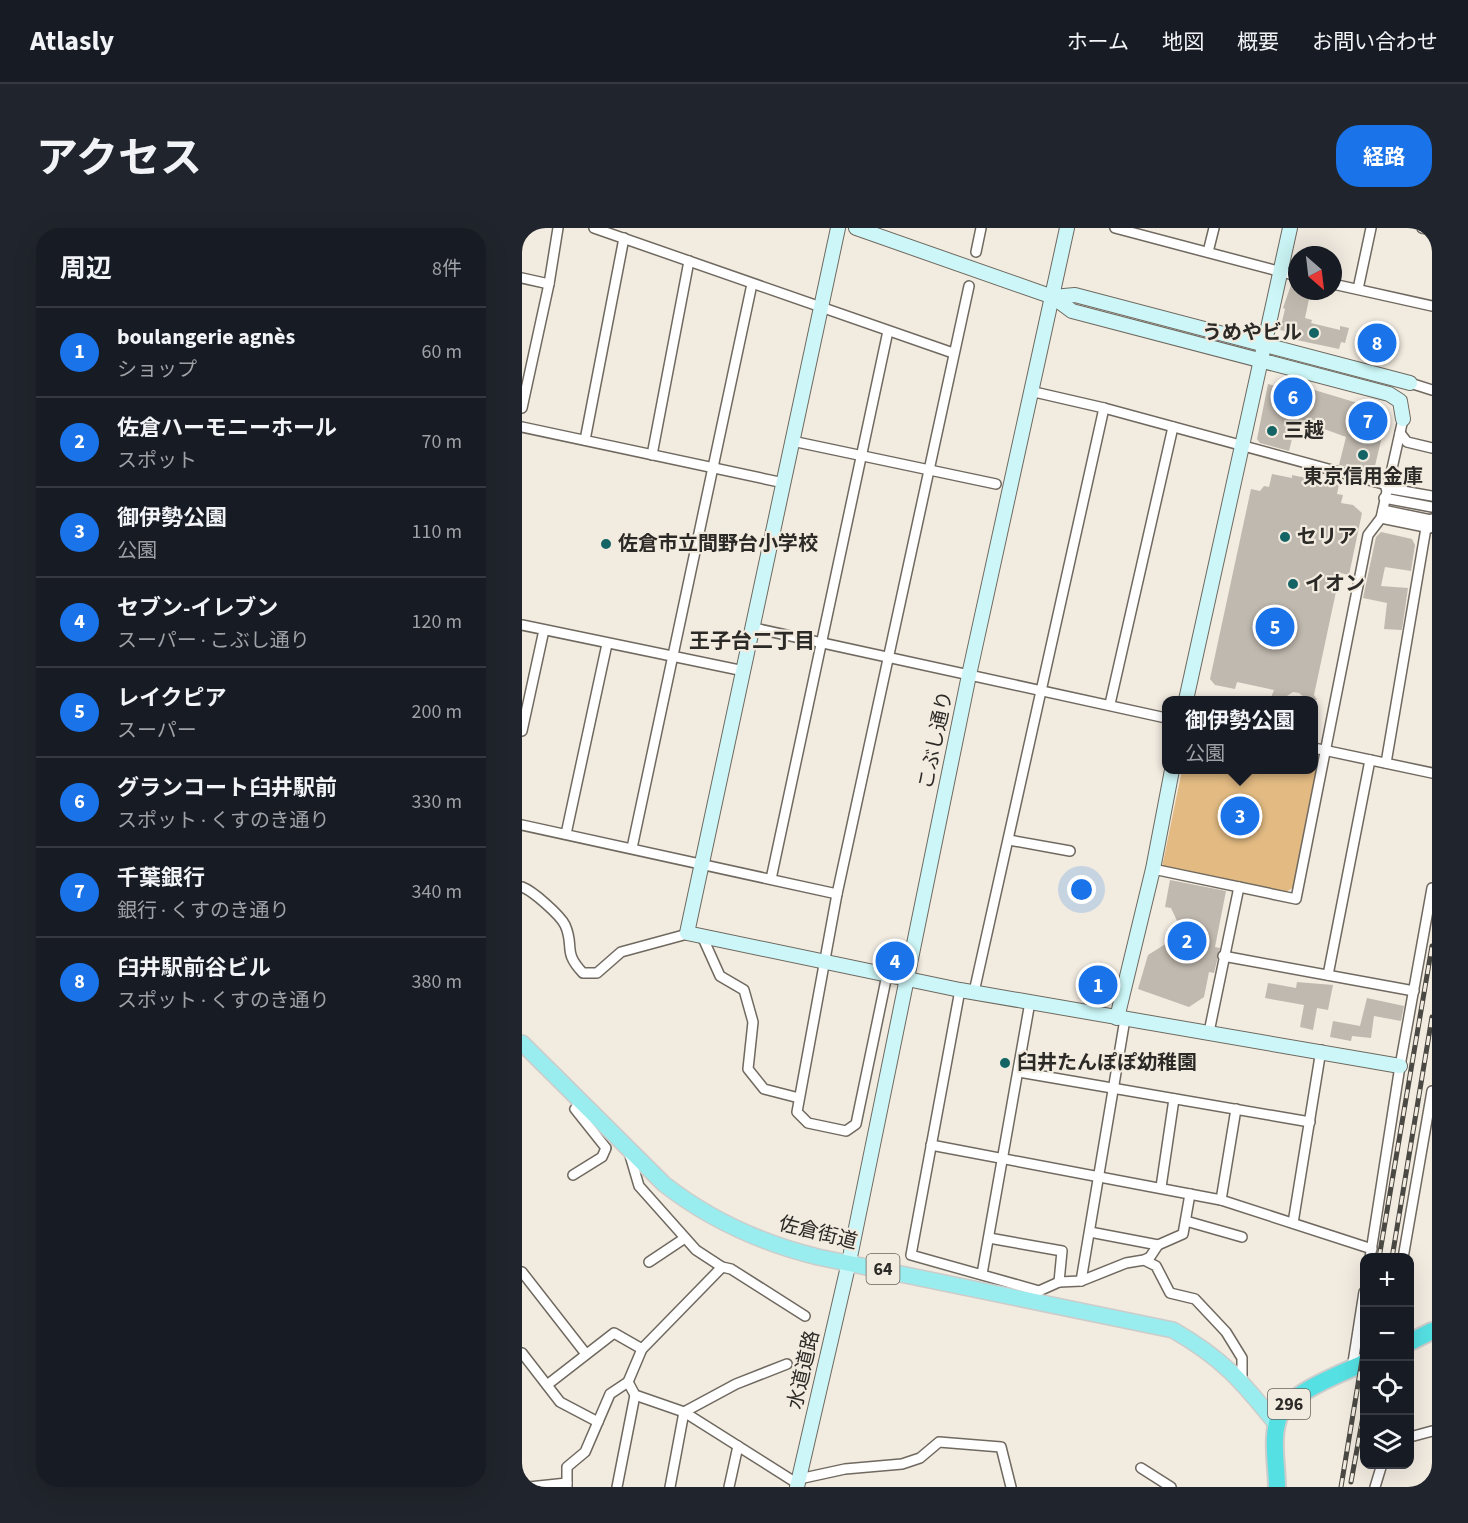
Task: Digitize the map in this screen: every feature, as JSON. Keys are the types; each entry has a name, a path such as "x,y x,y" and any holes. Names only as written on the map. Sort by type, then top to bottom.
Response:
{"highway":[{"path":"1414,1340 1432,1331"},
{"name":"296","path":"1277,1487 1277,1425 1281,1413 1298,1396 1358,1366"}],"main road":[{"name":"佐倉街道","path":"522,1043 629,1149 687,1201 727,1225 795,1251 1161,1326 1183,1335 1217,1357 1242,1381 1277,1425"}],"street":[{"path":"522,408 549,284 558,228"},
{"path":"594,228 953,353"},
{"path":"838,228 687,933 967,991 1321,1050 1400,1066"},
{"path":"856,228 1053,297 1072,311 1389,394 1400,401 1403,419 1382,514 1368,535 1319,749 1432,773"},
{"path":"976,252 981,228"},
{"name":"こぶし通り","path":"849,1262 969,675 1067,228"},
{"path":"1115,228 1141,231 1288,274"},
{"path":"1208,252 1214,228"},
{"path":"1187,696 1290,228"},
{"path":"1358,289 1371,228"},
{"path":"1422,228 1432,230"},
{"path":"585,440 624,238"},
{"path":"652,455 688,261"},
{"path":"522,278 549,284"},
{"path":"632,848 753,284"},
{"path":"887,975 856,1124 846,1131 808,1123 797,1112 837,894 969,286"},
{"path":"1342,286 1432,306"},
{"path":"1053,297 1075,295 1264,343 1432,390"},
{"path":"771,879 888,331"},
{"path":"1030,391 1173,427 1386,490 1432,507"},
{"path":"1104,408 1009,840 967,991 931,1145 911,1255 1039,1291 1059,1282 1081,1281 1126,1263 1150,1257 1158,1245 1183,1234 1190,1194"},
{"path":"522,427 784,483"},
{"path":"1110,704 1173,427"},
{"path":"1400,433 1407,442 1432,448"},
{"path":"792,441 996,484"},
{"path":"1386,490 1432,496"},
{"path":"1382,514 1430,524 1386,763"},
{"path":"522,625 744,670"},
{"path":"754,628 1162,717"},
{"path":"522,731 544,630"},
{"path":"566,834 607,644"},
{"path":"1328,975 1370,760"},
{"path":"1081,1281 1114,1089 1121,1018 1171,774"},
{"path":"1153,869 1296,899 1315,774"},
{"path":"522,825 837,894"},
{"path":"1009,840 1070,851"},
{"path":"522,887 531,891 565,925 571,960 583,973 597,973 621,952 697,935"},
{"path":"1209,1032 1239,887"},
{"path":"931,1145 1100,1175 1221,1200 1293,1223 1371,1253 1400,1066 1432,888"},
{"path":"697,935 720,976 744,990 753,1022 748,1069 764,1089 799,1098"},
{"path":"1223,956 1414,991"},
{"path":"982,1274 1030,1002"},
{"path":"1293,1223 1321,1050"},
{"path":"1019,1072 1310,1122"},
{"path":"1404,1253 1432,1091"},
{"path":"1161,1187 1174,1099"},
{"path":"573,1175 602,1157 606,1148 575,1109 582,1101"},
{"path":"1221,1200 1236,1109"},
{"path":"629,1149 639,1186 696,1250 722,1267 731,1269 805,1316"},
{"path":"1186,1221 1242,1237"},
{"path":"1090,1232 1158,1245"},
{"path":"649,1262 685,1238"},
{"path":"989,1238 1062,1251 1059,1282"},
{"path":"1144,1260 1156,1266 1170,1293 1195,1299 1226,1332 1242,1358 1242,1381"},
{"name":"水道道路","path":"798,1483 849,1262"},
{"path":"529,1487 567,1485 567,1467 585,1452 610,1395 628,1382 642,1349 722,1267"},
{"path":"522,1272 586,1354"},
{"path":"1358,1366 1364,1307"},
{"path":"547,1385 614,1333 642,1349"},
{"path":"524,1359 560,1402 598,1422"},
{"path":"684,1412 736,1384 787,1364"},
{"path":"617,1487 635,1395 628,1382"},
{"path":"635,1395 684,1412 798,1483 845,1469 902,1464 920,1458 939,1442 1001,1447 1012,1486"},
{"path":"670,1487 684,1412"},
{"path":"1414,1436 1432,1431"},
{"path":"729,1487 738,1446"},
{"path":"1141,1468 1171,1487"},
{"path":"1375,1487 1380,1469"}],"shaded area":[{"path":"1181,774 1316,774 1294,887 1286,892 1162,867"}],"building":[{"name":"うめやビル","path":"1288,294 1288,300 1309,300 1305,318 1312,320 1311,323 1340,330 1340,326 1349,328 1345,343 1341,342 1339,349 1287,338 1289,332 1280,330 1285,309 1283,308"},
{"path":"1371,330 1388,335 1382,356 1365,352"},
{"path":"1281,380 1381,410 1380,415 1385,424 1373,474 1339,465 1346,437 1297,419 1289,451 1260,443 1257,439 1268,384 1279,387"},
{"path":"1272,474 1292,478 1292,475 1339,485 1337,494 1343,495 1341,503 1353,505 1362,513 1349,575 1340,573 1315,696 1302,696 1293,692 1287,696 1272,696 1274,690 1237,682 1235,689 1215,685 1210,679 1251,489 1260,491 1264,486 1269,487"},
{"path":"1381,532 1412,539 1415,545 1411,571 1385,567 1381,586 1408,588 1402,630 1384,629 1387,603 1363,598 1376,537"},
{"path":"1170,880 1226,891 1215,947 1220,948 1214,973 1209,972 1204,997 1189,1007 1138,989 1148,955 1175,938 1178,923 1171,908 1165,907"},
{"path":"1297,982 1333,985 1328,1010 1317,1008 1313,1030 1300,1027 1304,1005 1265,998 1268,983 1296,988"},
{"path":"1367,998 1404,1006 1401,1021 1374,1016 1371,1038 1352,1036 1351,1041 1330,1037 1333,1021 1360,1026"}],"railway":[{"path":"1380,1253 1432,946"},
{"path":"1393,1253 1432,1017"},
{"path":"1341,1487 1362,1361"},
{"path":"1351,1482 1363,1415"}],"place":[{"name":"うめやビル","path":"1314,333"},
{"name":"臼井駅前谷ビル","path":"1377,343"},
{"name":"グランコート臼井駅前","path":"1293,397"},
{"name":"千葉銀行","path":"1368,421"},
{"name":"三越","path":"1272,431"},
{"name":"東京信用金庫","path":"1363,455"},
{"name":"セリア","path":"1285,537"},
{"name":"佐倉市立間野台小学校","path":"606,544"},
{"name":"イオン","path":"1293,584"},
{"name":"レイクピア","path":"1275,627"},
{"name":"御伊勢公園","path":"1240,816"},
{"name":"佐倉ハーモニーホール","path":"1187,941"},
{"name":"セブン-イレブン","path":"895,961"},
{"name":"boulangerie agnès","path":"1098,985"},
{"name":"臼井たんぽぽ幼稚園","path":"1005,1063"}],"district":[{"name":"王子台二丁目","path":"752,641"}]}
